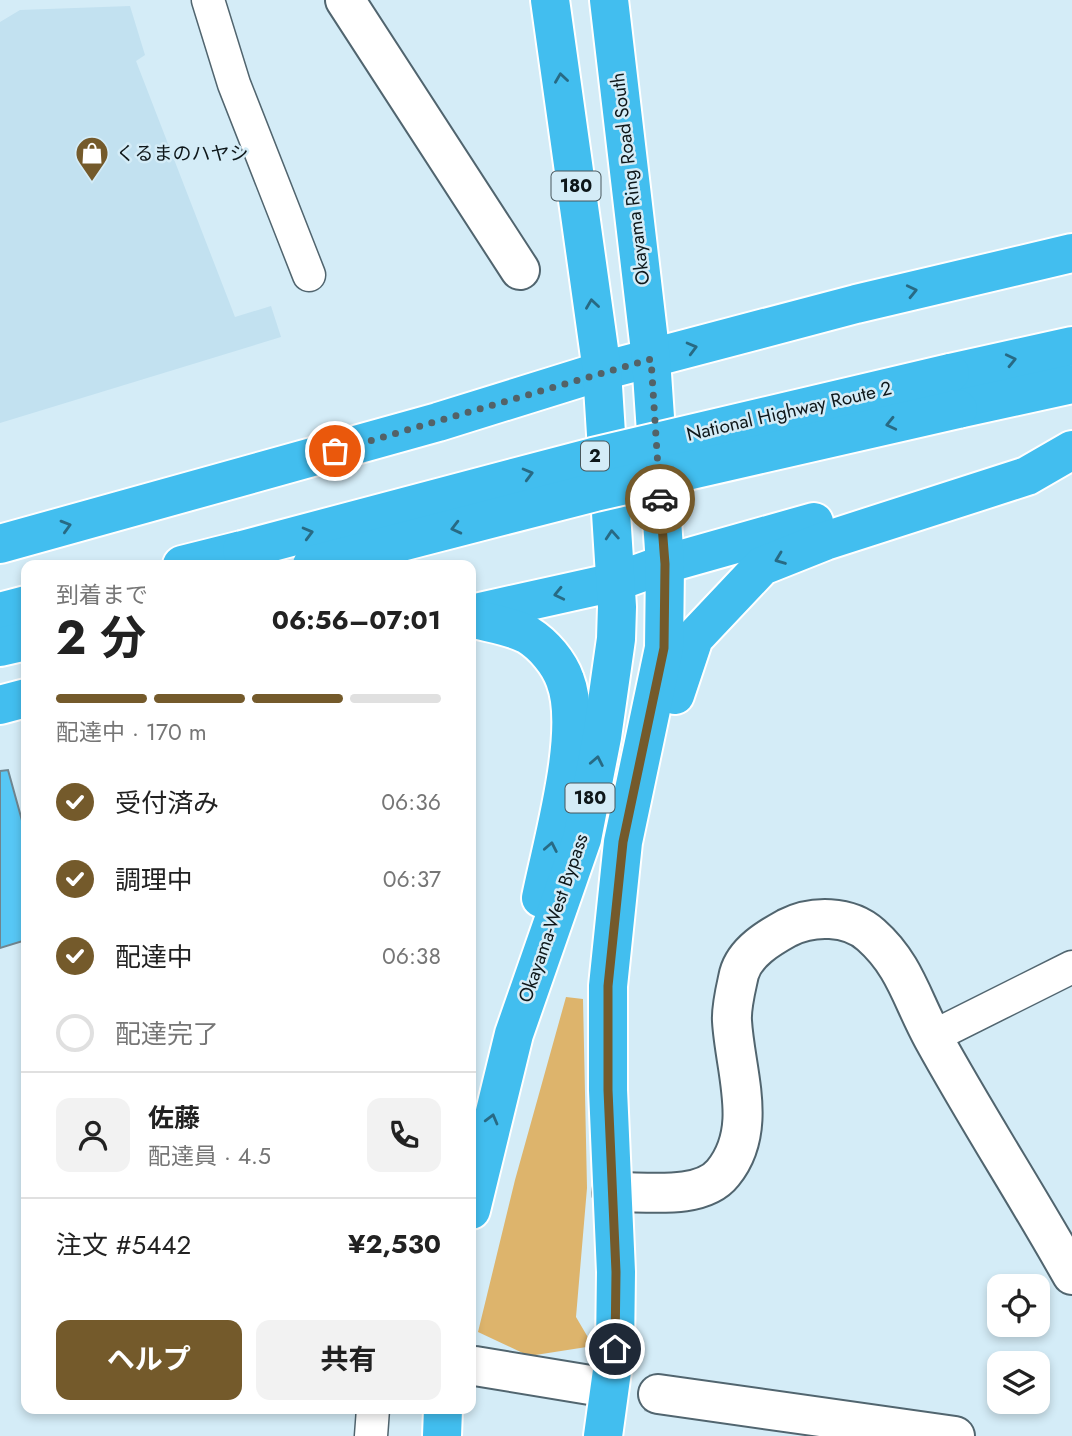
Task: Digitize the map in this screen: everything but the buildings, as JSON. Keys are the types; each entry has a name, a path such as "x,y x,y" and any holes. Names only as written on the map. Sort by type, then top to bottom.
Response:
{"highway":[{"name":"180","path":"550,0 602,371"},
{"name":"Okayama Ring Road South","path":"609,0 651,359"},
{"path":"0,544 438,422 602,371 856,304 1072,253"},
{"name":"National Highway Route 2","path":"331,560 595,492 954,391 1072,346"},
{"name":"180","path":"603,1436 615,1349 616,1272 608,986 623,842 664,648 665,564 651,359"},
{"name":"Okayama-West Bypass","path":"476,1175 514,1034 582,839 602,737 616,639 602,371"},
{"name":"National Highway Route 2","path":"202,560 593,457 954,391 1072,384"},
{"path":"476,615 615,582 665,564 1072,449"},
{"path":"623,842 654,792 681,672 694,638 762,565 825,541 1027,476 1072,449"},
{"path":"0,612 21,606"},
{"path":"476,618 527,635 557,663 566,682 570,702 569,753 514,1034"},
{"path":"0,648 21,642"},
{"path":"0,705 21,699"},
{"path":"442,1436 443,1414"}],"street":[{"path":"208,0 234,84 309,275"},
{"path":"345,0 520,270"},
{"path":"612,1192 683,1191 703,1187 721,1177 737,1155 744,1124 731,1017 740,971 763,941 801,920 840,919 869,933 897,961 932,1037 1072,1275"},
{"path":"932,1037 1072,967"},
{"path":"476,1366 590,1385"},
{"path":"659,1394 955,1436"},
{"path":"371,1436 373,1414"}],"shaded area":[{"name":"くるまのハヤシ","path":"130,6 145,55 136,61 235,317 271,306 281,337 0,423 0,22 20,10"},
{"path":"566,997 583,999 587,1188 576,1317 593,1346 529,1356 478,1332 515,1180"}],"tunnel":[{"path":"590,1385 658,1394"}],"way so far":[{"path":"335,451 602,371 651,359 660,499"}],"place":[{"name":"くるまのハヤシ","path":"92,183"}],"route":[{"path":"615,1349 616,1272 608,1090 608,986 613,914 623,842 664,648 665,564 660,499"}]}
